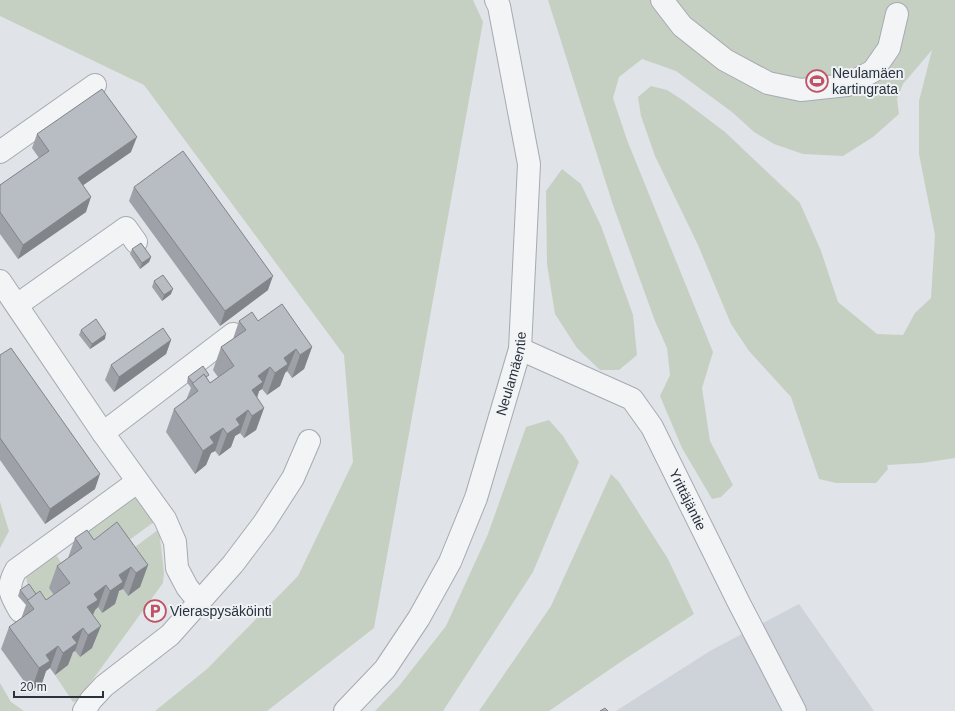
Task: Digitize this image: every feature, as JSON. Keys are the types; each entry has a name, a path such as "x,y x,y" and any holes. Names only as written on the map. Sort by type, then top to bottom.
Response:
{"street":[{"name":"Neulamäentie","path":"345,710 385,669 419,618 450,562 476,498 520,349 529,164 499,6 496,0"},
{"path":"662,0 682,26 725,60 768,83 801,90 847,85 873,71 889,48 897,14"},
{"path":"0,152 96,85"},
{"path":"17,305 126,228 136,242"},
{"path":"0,281 103,433 165,519 176,542 177,568 187,587 199,602"},
{"path":"103,433 233,334"},
{"name":"Yrittäjäntie","path":"520,349 632,399 652,426 739,603 795,711"},
{"path":"84,711 91,700 104,686 170,635 233,564 264,523 293,478 310,441"},
{"path":"20,611 10,593 10,584 16,570 137,482"}],"shaded area":[{"path":"799,604 874,711 616,711 710,651"}],"green space":[{"path":"0,0 473,0 483,22 374,628 267,711 155,711 207,669 298,576 353,462 344,355 144,85 0,16"},
{"path":"548,0 955,0 955,458 922,463 887,465 888,469 876,483 836,483 819,479 791,397 749,351 731,324 698,245 655,156 641,116 638,97 651,86 667,90 725,132 800,203 821,251 838,302 877,334 903,335 915,313 931,298 935,235 919,154 919,101 932,50 903,84 897,99 899,114 873,137 843,156 803,154 774,144 754,132 732,112 676,71 642,59 619,77 613,98 627,140 713,352 702,388 710,441 733,485 721,497 712,499 682,448 660,396 670,375 667,348 655,321 613,205"},
{"path":"562,169 581,184 601,226 633,315 637,355 619,370 600,370 577,348 555,314 547,264 546,191"},
{"path":"549,420 563,436 579,462 533,572 443,711 375,711 399,686 446,626 488,534 526,427"},
{"path":"611,474 619,482 668,559 694,614 549,711 479,711 551,606"},
{"path":"131,496 138,500 154,522 114,551 86,562 84,528"},
{"path":"0,502 9,531 0,548"},
{"path":"159,529 164,573 163,583 77,701 73,702 55,675 68,665 64,659 75,651 80,657 86,616 98,607 102,613 115,604 111,598 123,589 128,596 119,559"},
{"path":"54,552 69,574 62,606 38,623 26,578 28,571"},
{"path":"0,683 11,702 24,711 0,711"}],"building":[{"path":"102,89 137,137 78,178 91,197 23,245 0,212 0,185 49,151 37,134"},
{"path":"183,151 273,276 225,311 134,187"},
{"path":"141,243 151,257 142,263 132,249"},
{"path":"163,275 173,289 164,295 154,281"},
{"path":"282,304 312,347 300,355 296,349 284,358 288,364 275,373 270,367 258,376 263,382 252,390 264,408 252,416 248,410 236,419 240,425 227,434 223,428 210,437 214,443 203,451 174,409 198,391 192,383 204,374 210,383 234,366 221,347 246,330 239,321 252,312 258,321"},
{"path":"96,319 106,334 92,344 81,330"},
{"path":"163,328 171,340 119,377 111,365"},
{"path":"11,348 100,474 50,509 0,438 0,355"},
{"path":"203,366 209,375 206,377 204,374 193,383 188,377"},
{"path":"117,522 148,565 136,573 131,567 119,575 123,582 110,591 106,585 94,594 98,600 87,607 101,626 88,635 83,628 72,637 77,643 63,653 58,646 46,655 50,661 39,668 9,627 34,609 27,600 40,591 46,600 70,583 57,566 82,548 75,538 87,530 94,540"},
{"path":"29,584 36,594 28,600 20,590"},
{"path":"605,708 608,711 600,711"}],"place":[{"name":"Neulamäen kartingrata","path":"817,81"},
{"name":"Vieraspysäköinti","path":"155,611"}]}
